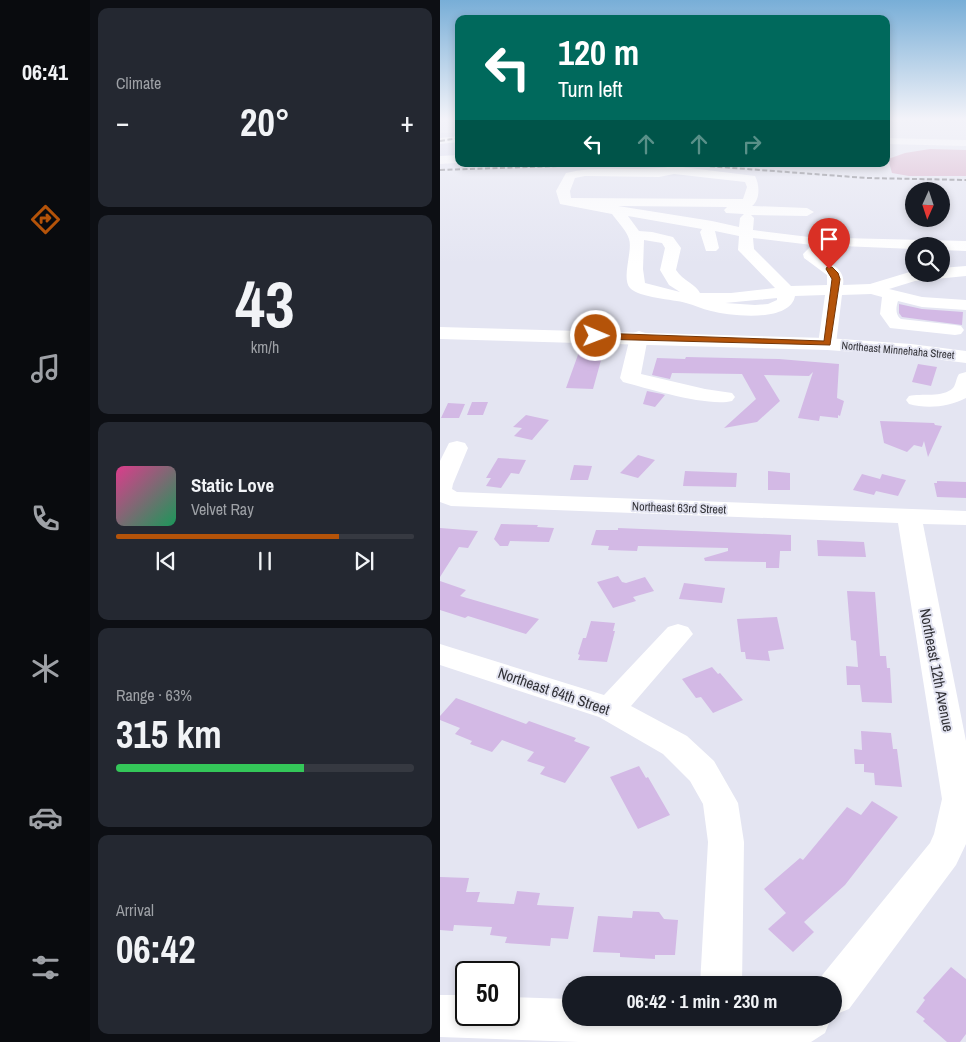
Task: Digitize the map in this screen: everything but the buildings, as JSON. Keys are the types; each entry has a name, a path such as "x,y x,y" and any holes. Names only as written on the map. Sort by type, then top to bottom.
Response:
{"main road":[{"name":"Northeast Minnehaha Street","path":"440,332 827,344 903,349 966,357"}],"street":[{"path":"566,190 585,172 688,171 749,207"},
{"path":"643,172 671,197 707,224"},
{"path":"566,190 617,211 732,183 749,207 746,250 787,291 871,289 922,302 966,305"},
{"path":"566,190 585,186"},
{"path":"708,187 749,207 809,225 841,242 966,246"},
{"path":"566,190 671,197 749,207 789,204 809,225 812,258 834,273 836,279 827,344"},
{"path":"566,190 671,197"},
{"path":"633,240 668,240 749,207"},
{"path":"617,211 633,240 637,286 650,284 654,294 692,297"},
{"path":"707,224 706,232 710,248"},
{"path":"633,240 655,244 654,253"},
{"path":"668,240 673,248 668,270 675,282 690,291 692,297 697,302 711,306 765,310 778,307 784,302 787,291"},
{"path":"950,273 966,271"},
{"path":"871,289 905,278"},
{"path":"891,295 887,303 888,316 896,324 955,330"},
{"path":"639,337 630,378 688,392 725,397"},
{"path":"916,400 940,400 962,393"},
{"name":"Northeast 63rd Street","path":"456,448 441,484 440,491 451,499 966,518"},
{"name":"Northeast 12th Avenue","path":"842,984 944,854 952,834 960,799 961,767 909,517"},
{"path":"610,709 678,634"},
{"name":"Northeast 64th Street","path":"443,659 610,709 675,745 702,770 720,803 726,842 721,976"},
{"path":"440,1016 562,1013"},
{"path":"762,1026 772,1030 797,1026"}],"shaded area":[{"path":"890,167 966,167 966,176 909,176 892,173"}],"railway":[{"path":"440,170 530,167"},
{"path":"720,167 867,178 966,180"}],"route":[{"path":"596,336 755,340 827,344 836,279 834,273 829,269"}]}
